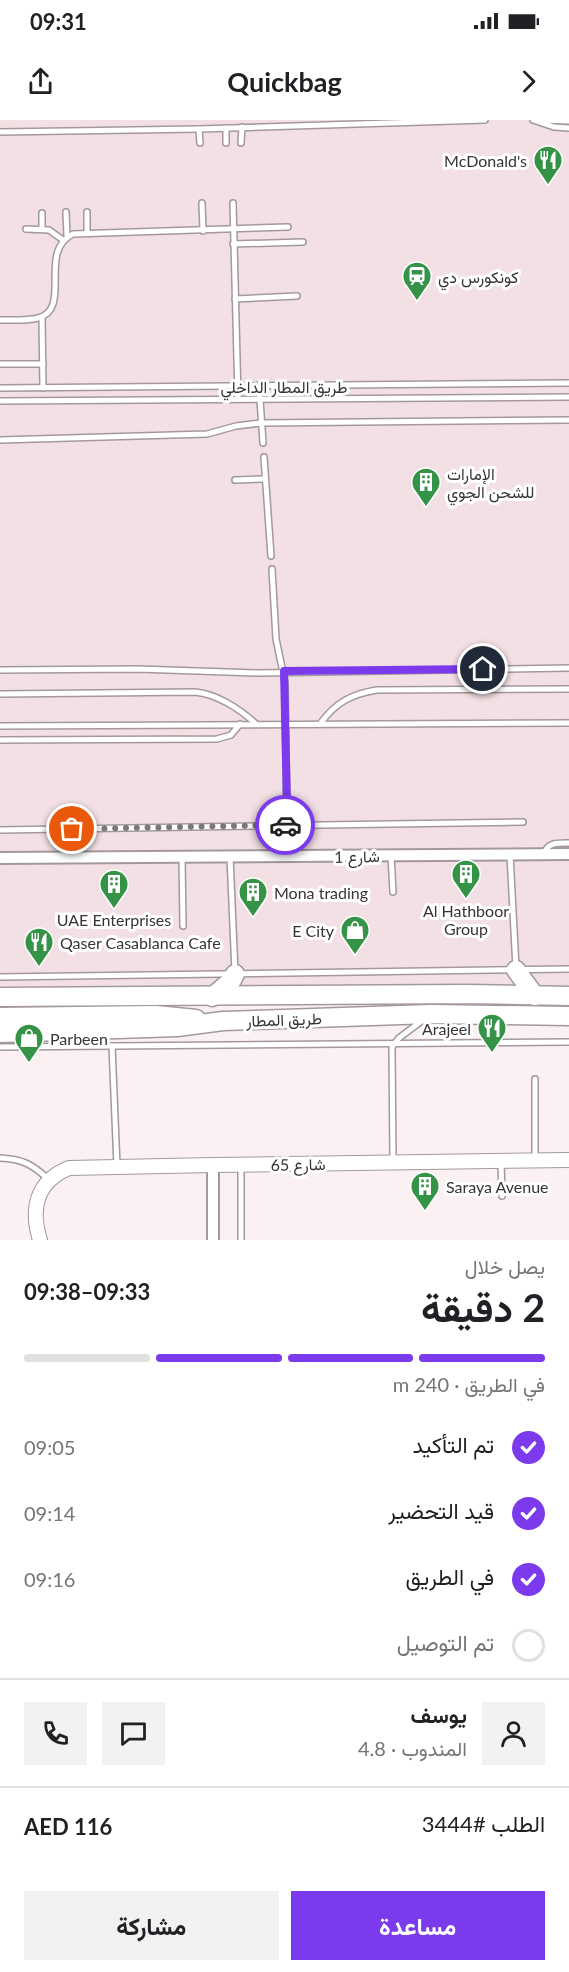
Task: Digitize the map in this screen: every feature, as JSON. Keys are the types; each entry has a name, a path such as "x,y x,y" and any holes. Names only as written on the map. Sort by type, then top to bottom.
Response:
{"highway":[{"path":"516,970 535,996"},
{"path":"212,996 232,980 235,974"},
{"name":"طريق المطار","path":"0,998 468,994 569,996"},
{"name":"طريق المطار","path":"1,1043 177,1028 210,1023 431,1014 569,1016"},
{"path":"0,1017 170,1015 187,1016 210,1023"}],"street":[{"name":"شارع 1","path":"0,858 569,854"},
{"name":"شارع 65","path":"49,1180 69,1168 117,1166 569,1160"},
{"path":"213,1165 213,1240"},
{"path":"40,1240 36,1214 39,1196 49,1180"}],"lane":[{"path":"0,132 199,129 485,120"},
{"path":"533,120 569,129"},
{"path":"540,120 569,121"},
{"path":"241,143 242,127"},
{"path":"226,128 226,143"},
{"path":"199,129 200,143"},
{"path":"202,203 203,231"},
{"path":"233,203 238,398"},
{"path":"0,320 33,319 42,317 50,310 54,300 56,253 65,238 66,212"},
{"path":"42,213 42,229"},
{"path":"87,213 87,232"},
{"path":"26,229 42,229 65,238 87,232 203,231 288,227"},
{"path":"233,244 303,242"},
{"path":"235,299 297,297"},
{"path":"42,317 44,388"},
{"path":"0,364 43,364"},
{"name":"طريق المطار الداخلي","path":"0,388 569,384"},
{"path":"259,386 263,443"},
{"path":"0,401 569,397"},
{"path":"0,440 207,434 236,426 261,423 569,420"},
{"path":"264,457 271,556"},
{"path":"234,480 265,479"},
{"path":"272,569 276,639 284,671 287,825"},
{"path":"0,670 138,669 258,673 569,668"},
{"path":"320,724 343,700 359,693 376,690 569,689"},
{"path":"0,694 202,693 240,711 256,724"},
{"path":"0,726 569,723"},
{"path":"0,740 217,738 231,735 240,724"},
{"path":"0,830 523,822"},
{"path":"544,854 545,849 552,844 569,843"},
{"path":"510,854 516,970"},
{"path":"391,855 393,892"},
{"path":"182,857 183,926"},
{"path":"230,857 235,974"},
{"path":"0,977 569,969"},
{"path":"393,1163 392,1051 394,1044 431,1014"},
{"path":"1,1043 112,1046 569,1041"},
{"path":"112,1046 117,1166"},
{"path":"535,1079 535,1161"},
{"path":"0,1158 23,1160 49,1180"},
{"path":"501,1161 502,1196"},
{"path":"241,1164 241,1240"}],"shaded area":[{"path":"0,120 569,120 569,990 0,986"}],"way so far":[{"path":"72,829 285,825"}],"place":[{"name":"McDonald's","path":"548,186"},
{"name":"كونكورس دي","path":"417,302"},
{"name":"الإمارات للشحن الجوي","path":"426,508"},
{"name":"Al Hathboor Group","path":"466,900"},
{"name":"UAE Enterprises","path":"114,910"},
{"name":"Mona trading","path":"253,918"},
{"name":"E City","path":"355,956"},
{"name":"Qaser Casablanca Cafe","path":"39,968"},
{"name":"Arajeel","path":"492,1054"},
{"name":"Parbeen","path":"29,1064"},
{"name":"Saraya Avenue","path":"425,1212"}],"route":[{"path":"285,825 287,825 287,806 284,671 483,669"}]}
